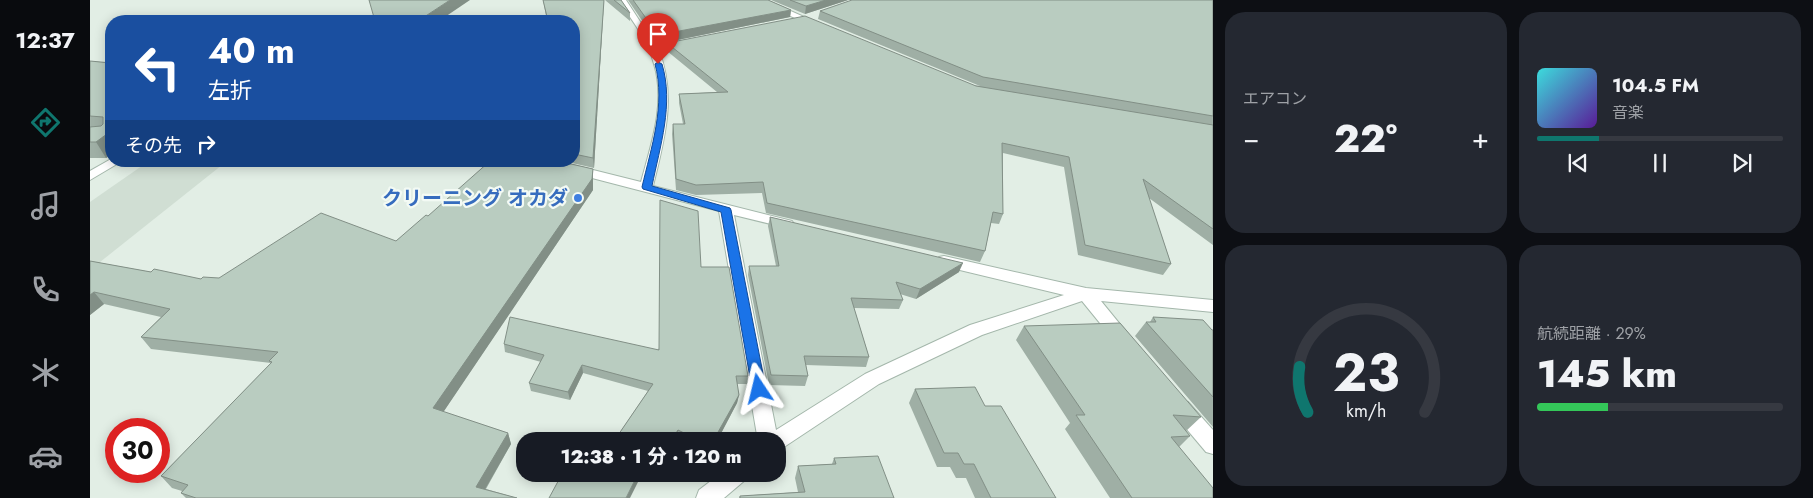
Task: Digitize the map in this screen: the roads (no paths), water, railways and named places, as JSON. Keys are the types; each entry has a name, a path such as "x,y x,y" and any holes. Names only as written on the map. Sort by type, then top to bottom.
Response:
{"street":[{"path":"622,0 654,50 663,80 662,116 646,187"},
{"path":"759,0 810,18 828,29"},
{"path":"787,23 810,18"},
{"path":"654,50 692,42"},
{"path":"90,176 106,167"},
{"path":"563,169 646,187 726,210 804,228"},
{"path":"726,210 766,432"},
{"path":"930,258 1086,294 1213,306"},
{"path":"1086,294 1134,352"},
{"path":"786,435 872,379 976,330 1086,294"},
{"path":"1170,395 1213,445"},
{"path":"707,498 726,482"}],"place":[{"name":"クリーニング オカダ","path":"578,198"}]}
